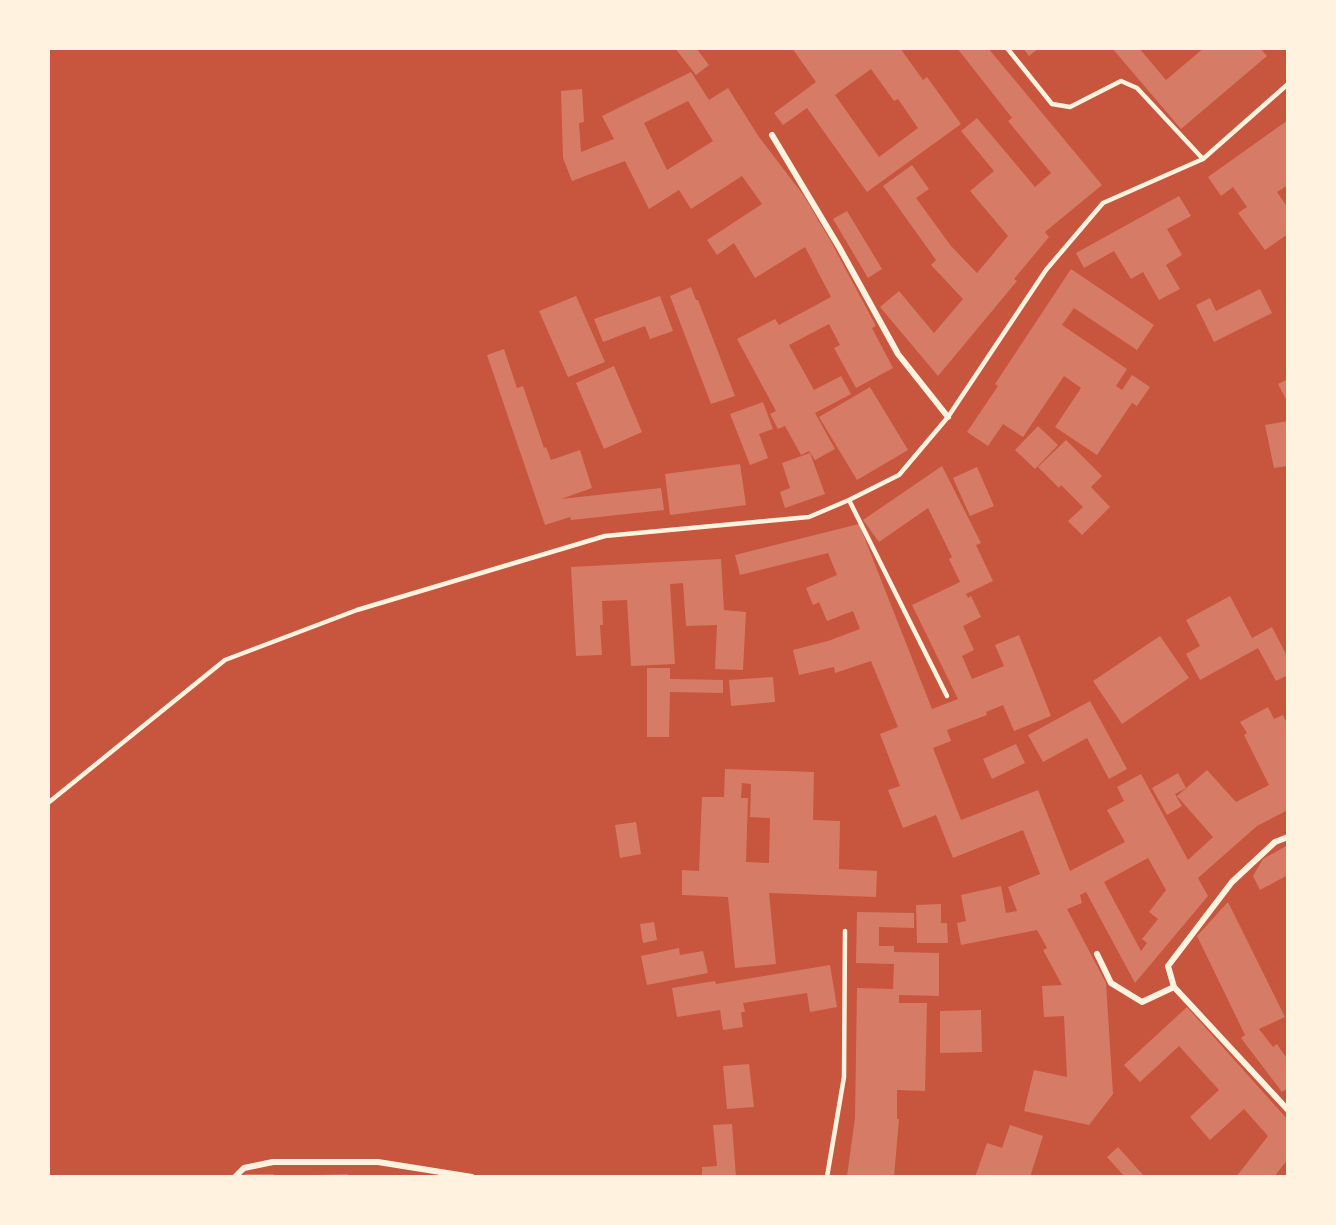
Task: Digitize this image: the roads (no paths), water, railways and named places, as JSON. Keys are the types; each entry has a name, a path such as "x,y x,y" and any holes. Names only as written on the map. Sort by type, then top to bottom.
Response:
{"street":[{"path":"772,135 839,247 898,354 948,417"},
{"path":"1288,837 1275,842 1232,882 1168,966 1174,987 1288,1110"},
{"path":"1097,954 1112,983 1142,1002 1174,987"},
{"path":"235,1177 244,1168 273,1162 378,1162 472,1177"}],"lane":[{"path":"1007,48 1052,104 1070,107 1121,81 1137,88 1203,159"},
{"path":"48,802 225,660 357,610 605,536 809,517 899,475 948,417 1046,270 1102,203 1203,159 1288,84"},
{"path":"849,500 947,696"},
{"path":"827,1177 844,1077 845,931"}]}
